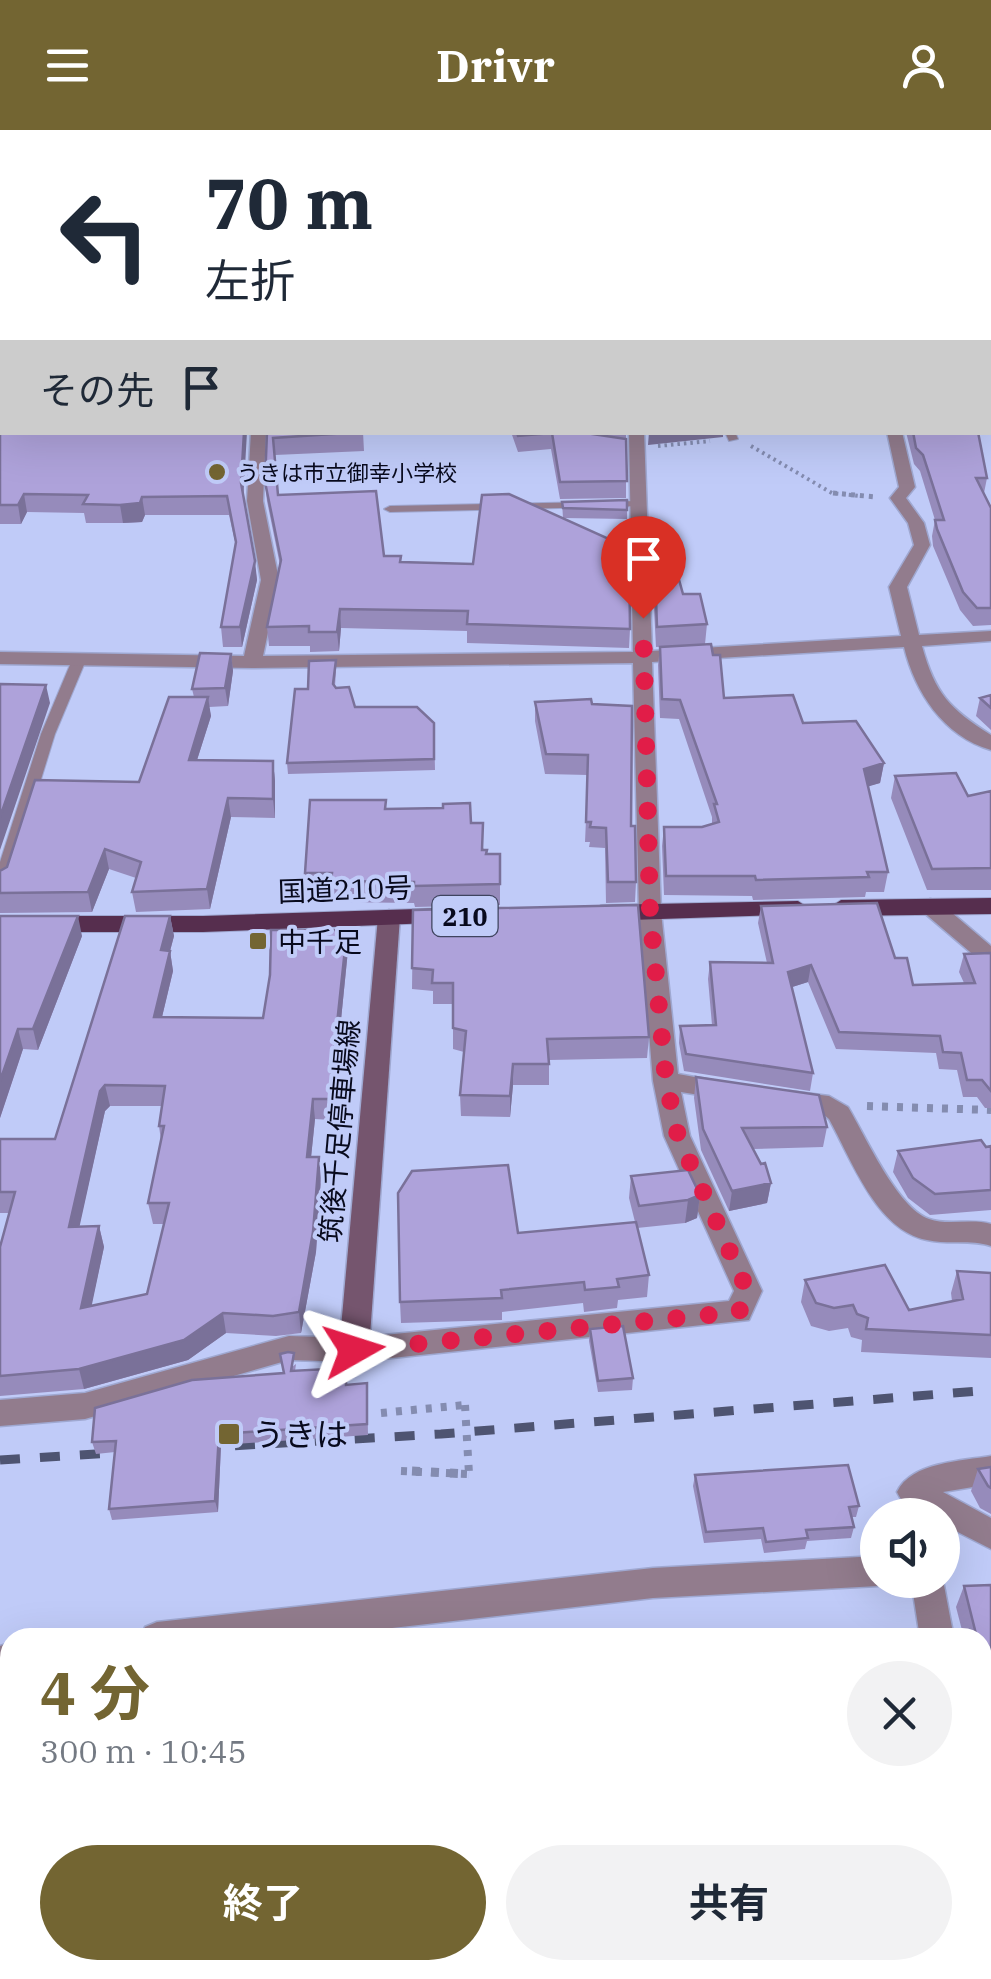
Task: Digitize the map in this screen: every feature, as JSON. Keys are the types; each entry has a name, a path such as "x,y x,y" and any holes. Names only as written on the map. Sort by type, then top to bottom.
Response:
{"highway":[{"path":"576,914 991,906"},
{"name":"国道210号","path":"0,924 203,924 482,915"}],"main road":[{"name":"筑後千足停車場線","path":"354,1350 389,917"}],"street":[{"path":"252,662 270,580 255,501 259,435"},
{"path":"895,435 908,488 898,498 916,523 922,545 898,586 922,681 949,717 991,744"},
{"path":"0,1413 85,1406 289,1348 354,1350 739,1312 748,1292 678,1136 666,1081 650,912 636,440 616,448"},
{"path":"0,658 252,662 644,657 991,636"},
{"path":"930,906 991,958"},
{"path":"666,1081 829,1105 839,1113 898,1211 912,1225 929,1230 972,1229 991,1235"},
{"path":"919,1498 941,1478 991,1470"},
{"path":"960,1522 991,1534"},
{"path":"247,1628 653,1583 860,1572"},
{"path":"931,1598 935,1628"}],"lane":[{"path":"390,509 639,504"},
{"path":"0,886 48,734 79,660"}],"path":[{"path":"636,440 732,436 770,454 832,493 898,498"},
{"path":"829,1105 991,1110"},
{"path":"381,1413 465,1405 469,1474 401,1471"}],"building":[{"path":"0,435 244,435 241,483 255,561 240,627 221,627 236,542 227,496 142,497 140,503 120,505 83,504 88,495 24,494 18,505 0,505"},
{"path":"267,435 318,435 273,438 278,495 376,491 384,556 401,556 400,562 473,564 482,495 509,494 629,548 630,629 467,624 468,611 340,609 337,632 309,632 309,626 267,627 281,560 265,482"},
{"path":"552,435 626,439 627,481 560,482"},
{"path":"914,435 979,435 987,478 976,478 991,508 991,608 977,608 963,592 937,529 935,520 944,520 923,455 916,448"},
{"path":"627,500 627,510 563,508 562,502"},
{"path":"655,569 676,569 683,594 700,594 707,624 657,627"},
{"path":"711,644 713,655 720,655 724,698 793,695 803,723 856,721 884,763 864,769 888,872 867,872 869,877 756,880 755,876 666,876 664,827 702,827 719,822 717,804 680,700 662,699 660,647"},
{"path":"200,653 231,654 225,688 192,689"},
{"path":"336,660 333,684 336,688 349,687 355,707 417,707 434,723 434,759 287,763 295,689 308,689 309,661"},
{"path":"0,684 46,685 0,817"},
{"path":"991,695 991,708 980,698"},
{"path":"169,697 208,697 189,760 273,761 273,799 228,798 207,889 132,892 141,862 105,849 88,892 0,893 0,871 7,867 35,780 139,782"},
{"path":"591,699 592,704 632,706 631,826 635,826 636,882 608,882 606,828 590,827 591,822 586,822 588,755 546,754 535,702"},
{"path":"956,773 968,796 991,791 991,868 932,869 895,776"},
{"path":"310,800 386,800 385,809 443,808 443,804 470,803 471,823 483,823 482,850 487,850 486,854 500,854 500,884 414,886 414,882 331,881 332,873 305,873"},
{"path":"877,903 895,958 907,958 913,985 975,983 964,954 991,953 991,1091 982,1080 967,1080 961,1053 943,1052 940,1036 839,1032 811,965 788,972 813,1073 686,1054 680,1026 716,1025 710,962 773,963 761,906"},
{"path":"638,905 649,1037 547,1039 549,1064 513,1064 510,1096 460,1095 466,1031 453,1028 453,983 432,983 433,970 412,968 413,910"},
{"path":"0,916 78,916 33,1029 18,1029 0,1081"},
{"path":"125,916 170,916 161,950 170,951 154,1017 263,1018 270,975 271,930 347,930 329,1099 313,1099 307,1157 319,1157 313,1232 299,1312 273,1316 223,1313 184,1340 79,1369 0,1376 0,1247 15,1192 0,1192 0,1139 55,1139","holes":["105,1085 165,1086 159,1126 164,1126 148,1203 169,1203 147,1294 81,1308 99,1226 69,1227 100,1091"]},
{"path":"696,1077 819,1095 827,1127 742,1128 761,1164 765,1163 771,1183 732,1191 703,1129"},
{"path":"981,1140 986,1147 991,1146 991,1190 935,1194 913,1178 898,1151"},
{"path":"508,1165 518,1233 636,1222 649,1275 617,1279 619,1287 585,1290 584,1282 501,1290 502,1298 400,1302 398,1193 412,1171"},
{"path":"688,1170 700,1195 639,1206 631,1176"},
{"path":"885,1265 909,1310 963,1299 957,1271 991,1273 991,1335 866,1329 868,1318 857,1314 853,1305 834,1308 816,1303 805,1280"},
{"path":"623,1326 633,1378 598,1381 590,1329"},
{"path":"294,1353 291,1371 346,1368 346,1385 367,1383 367,1424 219,1434 215,1501 109,1509 116,1441 92,1442 95,1408 192,1380 284,1373 280,1354"},
{"path":"848,1465 859,1506 849,1507 854,1527 806,1530 808,1538 766,1542 763,1528 706,1532 695,1475"},
{"path":"991,1467 991,1488 978,1469"},
{"path":"991,1585 991,1628 974,1628 964,1586"}],"railway":[{"path":"195,1448 441,1434 991,1390"},
{"path":"0,1460 145,1451"}],"place":[{"name":"うきは市立御幸小学校","path":"217,472"},
{"name":"中千足","path":"258,941"},
{"name":"うきは","path":"229,1434"}],"route":[{"path":"354,1350 739,1312 748,1292 678,1136 666,1081 650,912 643,618"}]}
